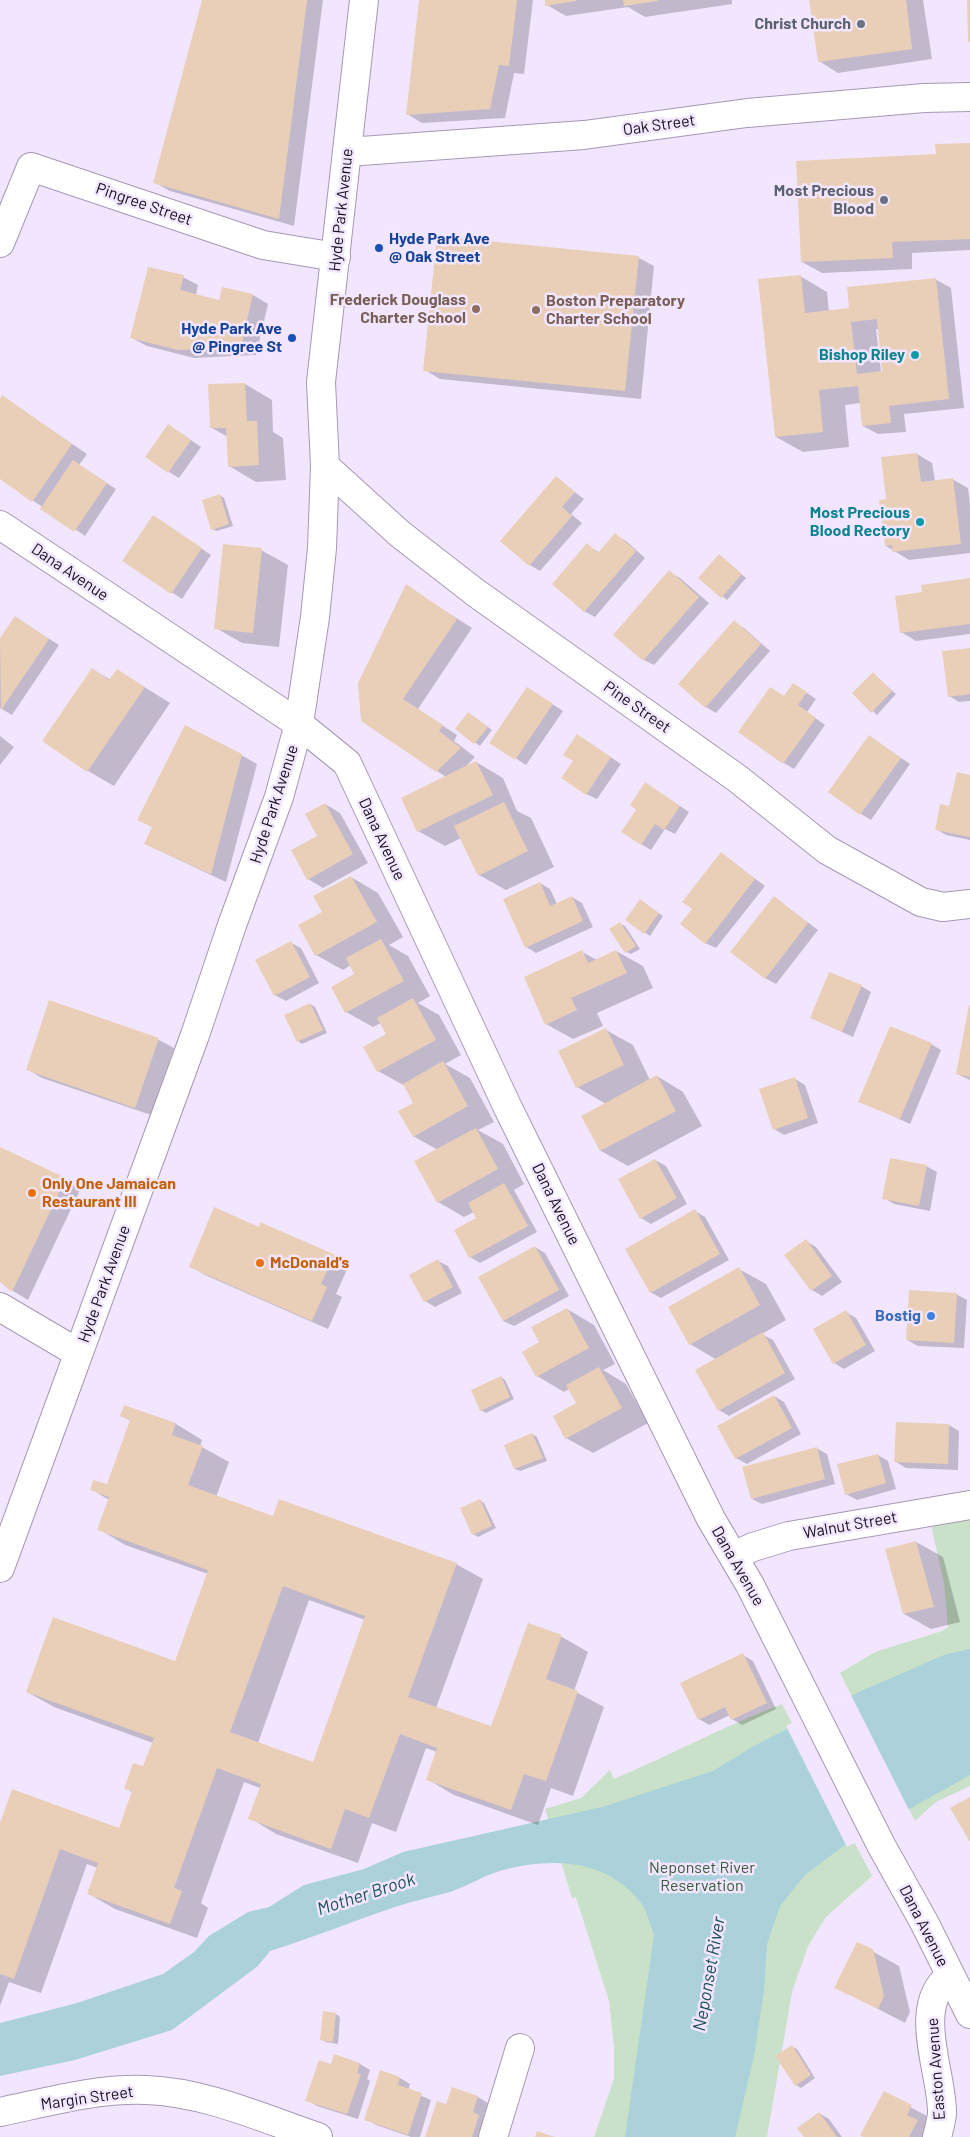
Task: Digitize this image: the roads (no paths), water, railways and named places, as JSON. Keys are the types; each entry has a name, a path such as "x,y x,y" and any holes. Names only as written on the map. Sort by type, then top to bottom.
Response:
{"street":[{"name":"Hyde Park Avenue","path":"0,1568 192,1045 232,925 279,797 299,724 315,617 322,548 325,466 321,382 364,0"},
{"name":"Oak Street","path":"347,152 584,135 757,112 924,98 970,97"},
{"name":"Pingree Street","path":"0,243 31,167 263,245 336,257"},
{"name":"Pine Street","path":"325,466 400,534 468,587 738,779 826,850 921,902 943,907 970,904"},
{"name":"Dana Avenue","path":"0,525 299,724 347,763 512,1116 711,1519 734,1556 881,1845 924,1922 970,2014"},
{"path":"0,1308 78,1353"},
{"name":"Walnut Street","path":"734,1556 760,1544 790,1536 970,1505"},
{"name":"Easton Avenue","path":"937,2137 942,2113 932,2052 932,2015 936,1991 941,1983 950,1976"},
{"path":"493,2137 520,2048"},
{"name":"Margin Street","path":"0,2112 84,2095 113,2091 147,2090 213,2101 318,2137"}],"water":[{"path":"970,1649 970,1775 842,1847 805,1875 780,1906 767,1944 764,1990 754,2056 735,2137 625,2137 654,1935 643,1906 627,1888 612,1877 596,1870 560,1863 541,1863 503,1870 450,1892 395,1907 270,1951 258,1966 172,2030 75,2060 0,2076 0,2023 77,2003 163,1974 194,1952 209,1936 248,1912 269,1907 304,1885 364,1869 403,1852 602,1807 713,1771 754,1746 859,1692 944,1655"}],"place":[{"name":"Christ Church","path":"861,24"},
{"name":"Most Precious Blood","path":"884,200"},
{"name":"Hyde Park Ave @ Oak Street","path":"379,248"},
{"name":"Frederick Douglass Charter School","path":"476,309"},
{"name":"Boston Preparatory Charter School","path":"536,310"},
{"name":"Hyde Park Ave @ Pingree St","path":"292,338"},
{"name":"Bishop Riley","path":"915,355"},
{"name":"Most Precious Blood Rectory","path":"920,522"},
{"name":"Only One Jamaican Restaurant III","path":"32,1193"},
{"name":"McDonald's","path":"260,1263"},
{"name":"Bostig","path":"931,1316"}],"park label":[{"name":"Neponset River Reservation","path":"702,1877"}],"water label":[{"name":"Mother Brook","path":"366,1894"},
{"name":"Neponset River","path":"709,1974"}]}
